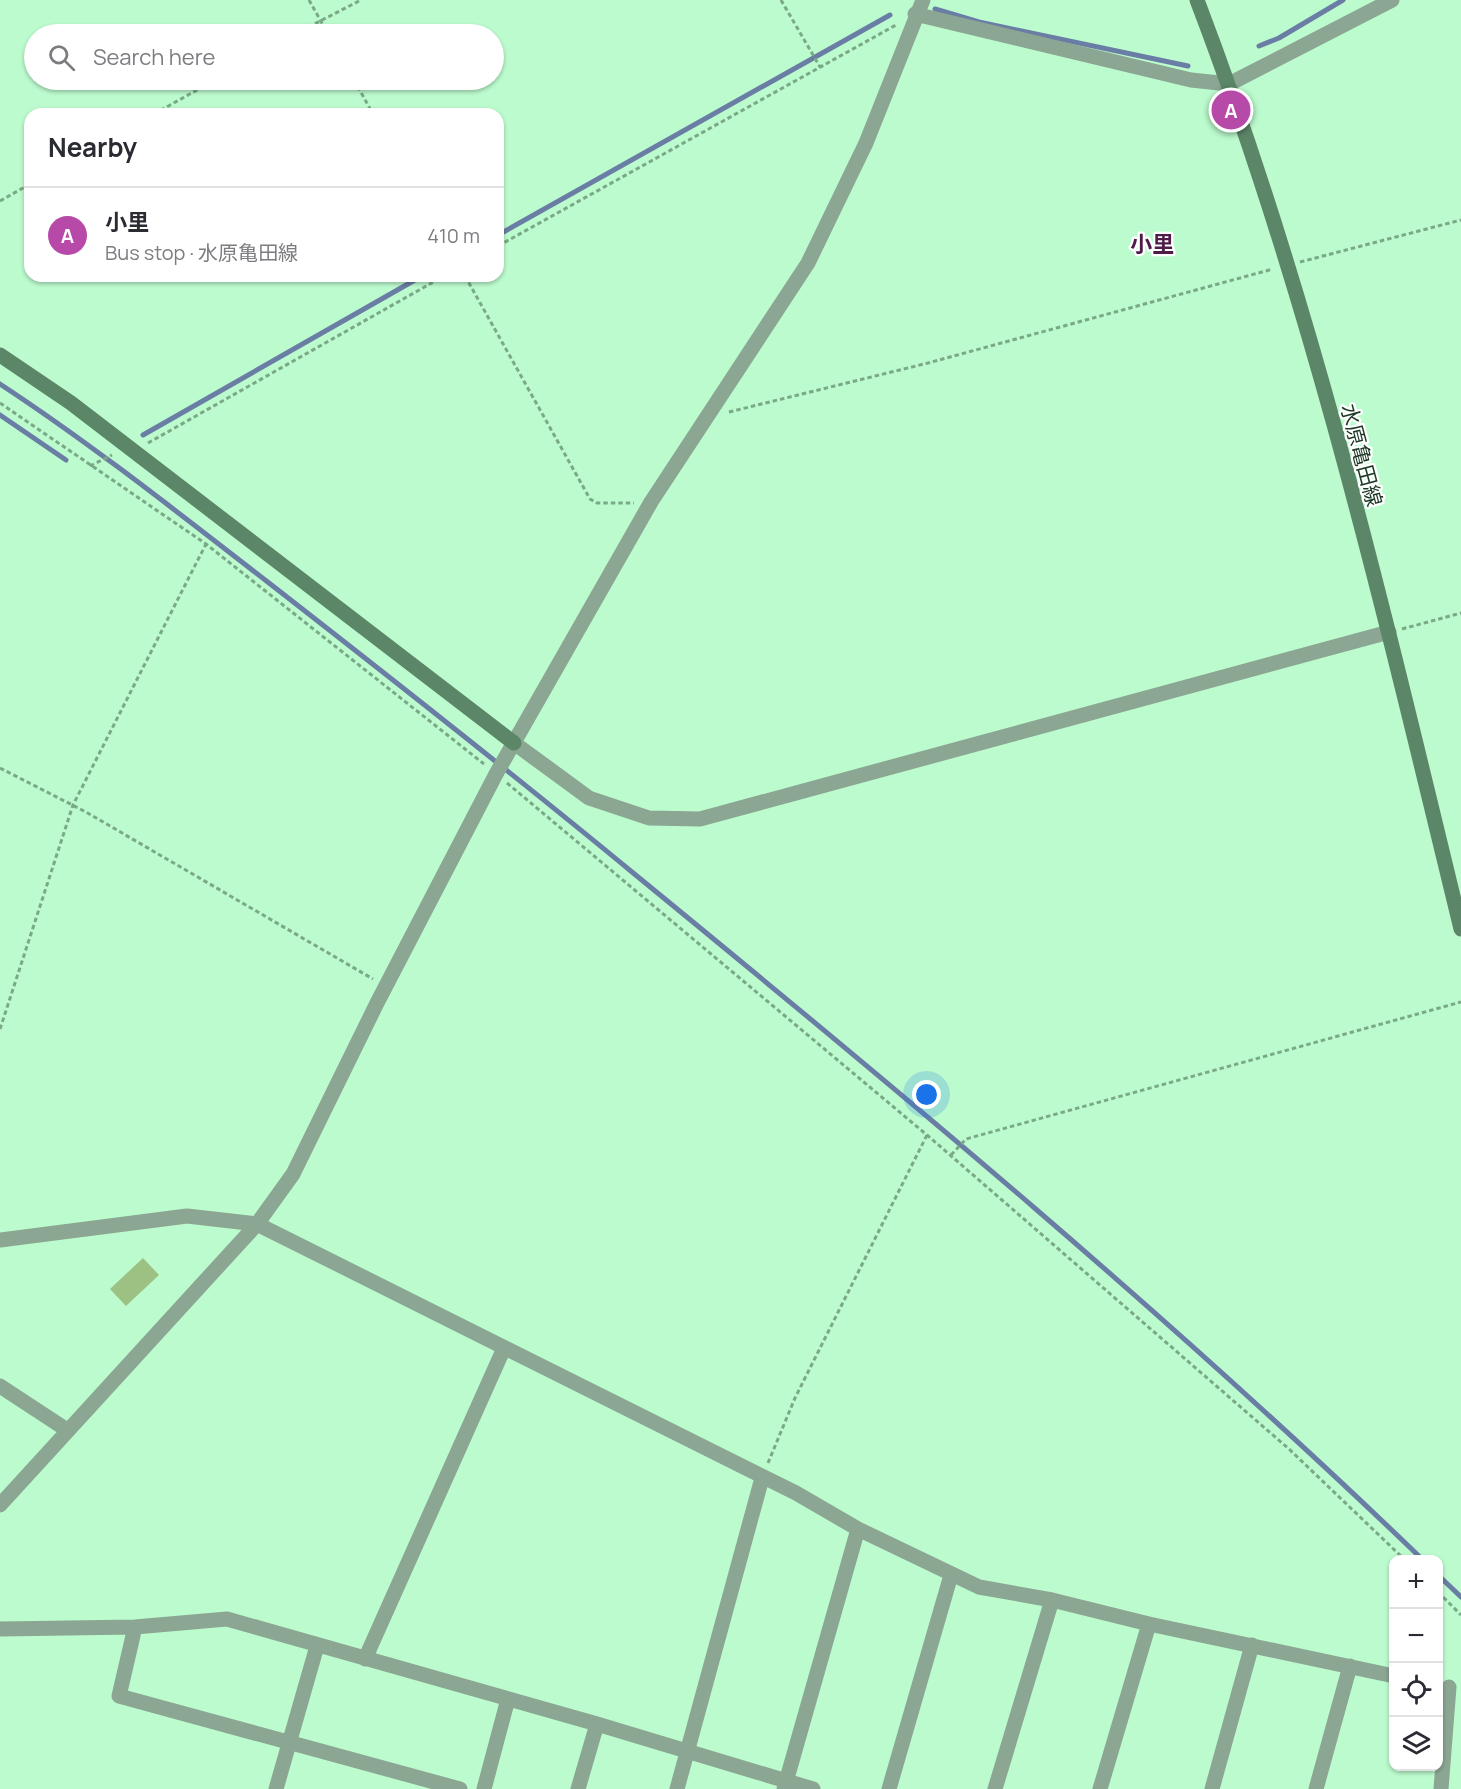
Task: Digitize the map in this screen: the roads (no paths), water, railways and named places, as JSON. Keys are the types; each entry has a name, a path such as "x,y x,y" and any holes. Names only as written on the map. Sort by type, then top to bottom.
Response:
{"main road":[{"name":"水原亀田線","path":"1197,0 1229,84 1288,265 1389,632 1461,929"},
{"path":"0,355 71,403 514,743"}],"street":[{"path":"0,1505 257,1224 293,1174 377,1003 496,774 651,502 808,262 866,143 919,5 1191,80 1229,84 1392,0"},
{"path":"514,743 589,798 649,818 700,819 1389,632"},
{"path":"0,1240 187,1216 257,1224 796,1493 858,1529 979,1587 1052,1600 1149,1624 1389,1675"},
{"path":"365,1659 504,1348"},
{"path":"0,1386 67,1430"},
{"path":"676,1789 762,1478"},
{"path":"785,1785 858,1529"},
{"path":"889,1789 951,1575"},
{"path":"995,1789 1052,1600"},
{"path":"0,1629 135,1627 227,1619 597,1724 785,1785 813,1789"},
{"path":"1100,1789 1149,1624"},
{"path":"135,1627 118,1696 460,1789"},
{"path":"1212,1789 1252,1645"},
{"path":"276,1789 317,1646"},
{"path":"1316,1789 1350,1666"},
{"path":"1441,1789 1450,1687"},
{"path":"484,1789 508,1699"},
{"path":"578,1789 597,1724"}],"waterway":[{"path":"1259,46 1279,38 1343,0"},
{"path":"935,9 979,22 1188,66"},
{"path":"504,232 890,15"},
{"path":"143,435 411,282"},
{"path":"0,384 103,456 269,583 497,762 733,955 1133,1294 1231,1381 1418,1555"},
{"path":"0,415 66,460"},
{"path":"1443,1580 1461,1597"}],"place":[{"name":"小里","path":"1231,110"}],"district":[{"name":"小里","path":"1152,244"}]}
